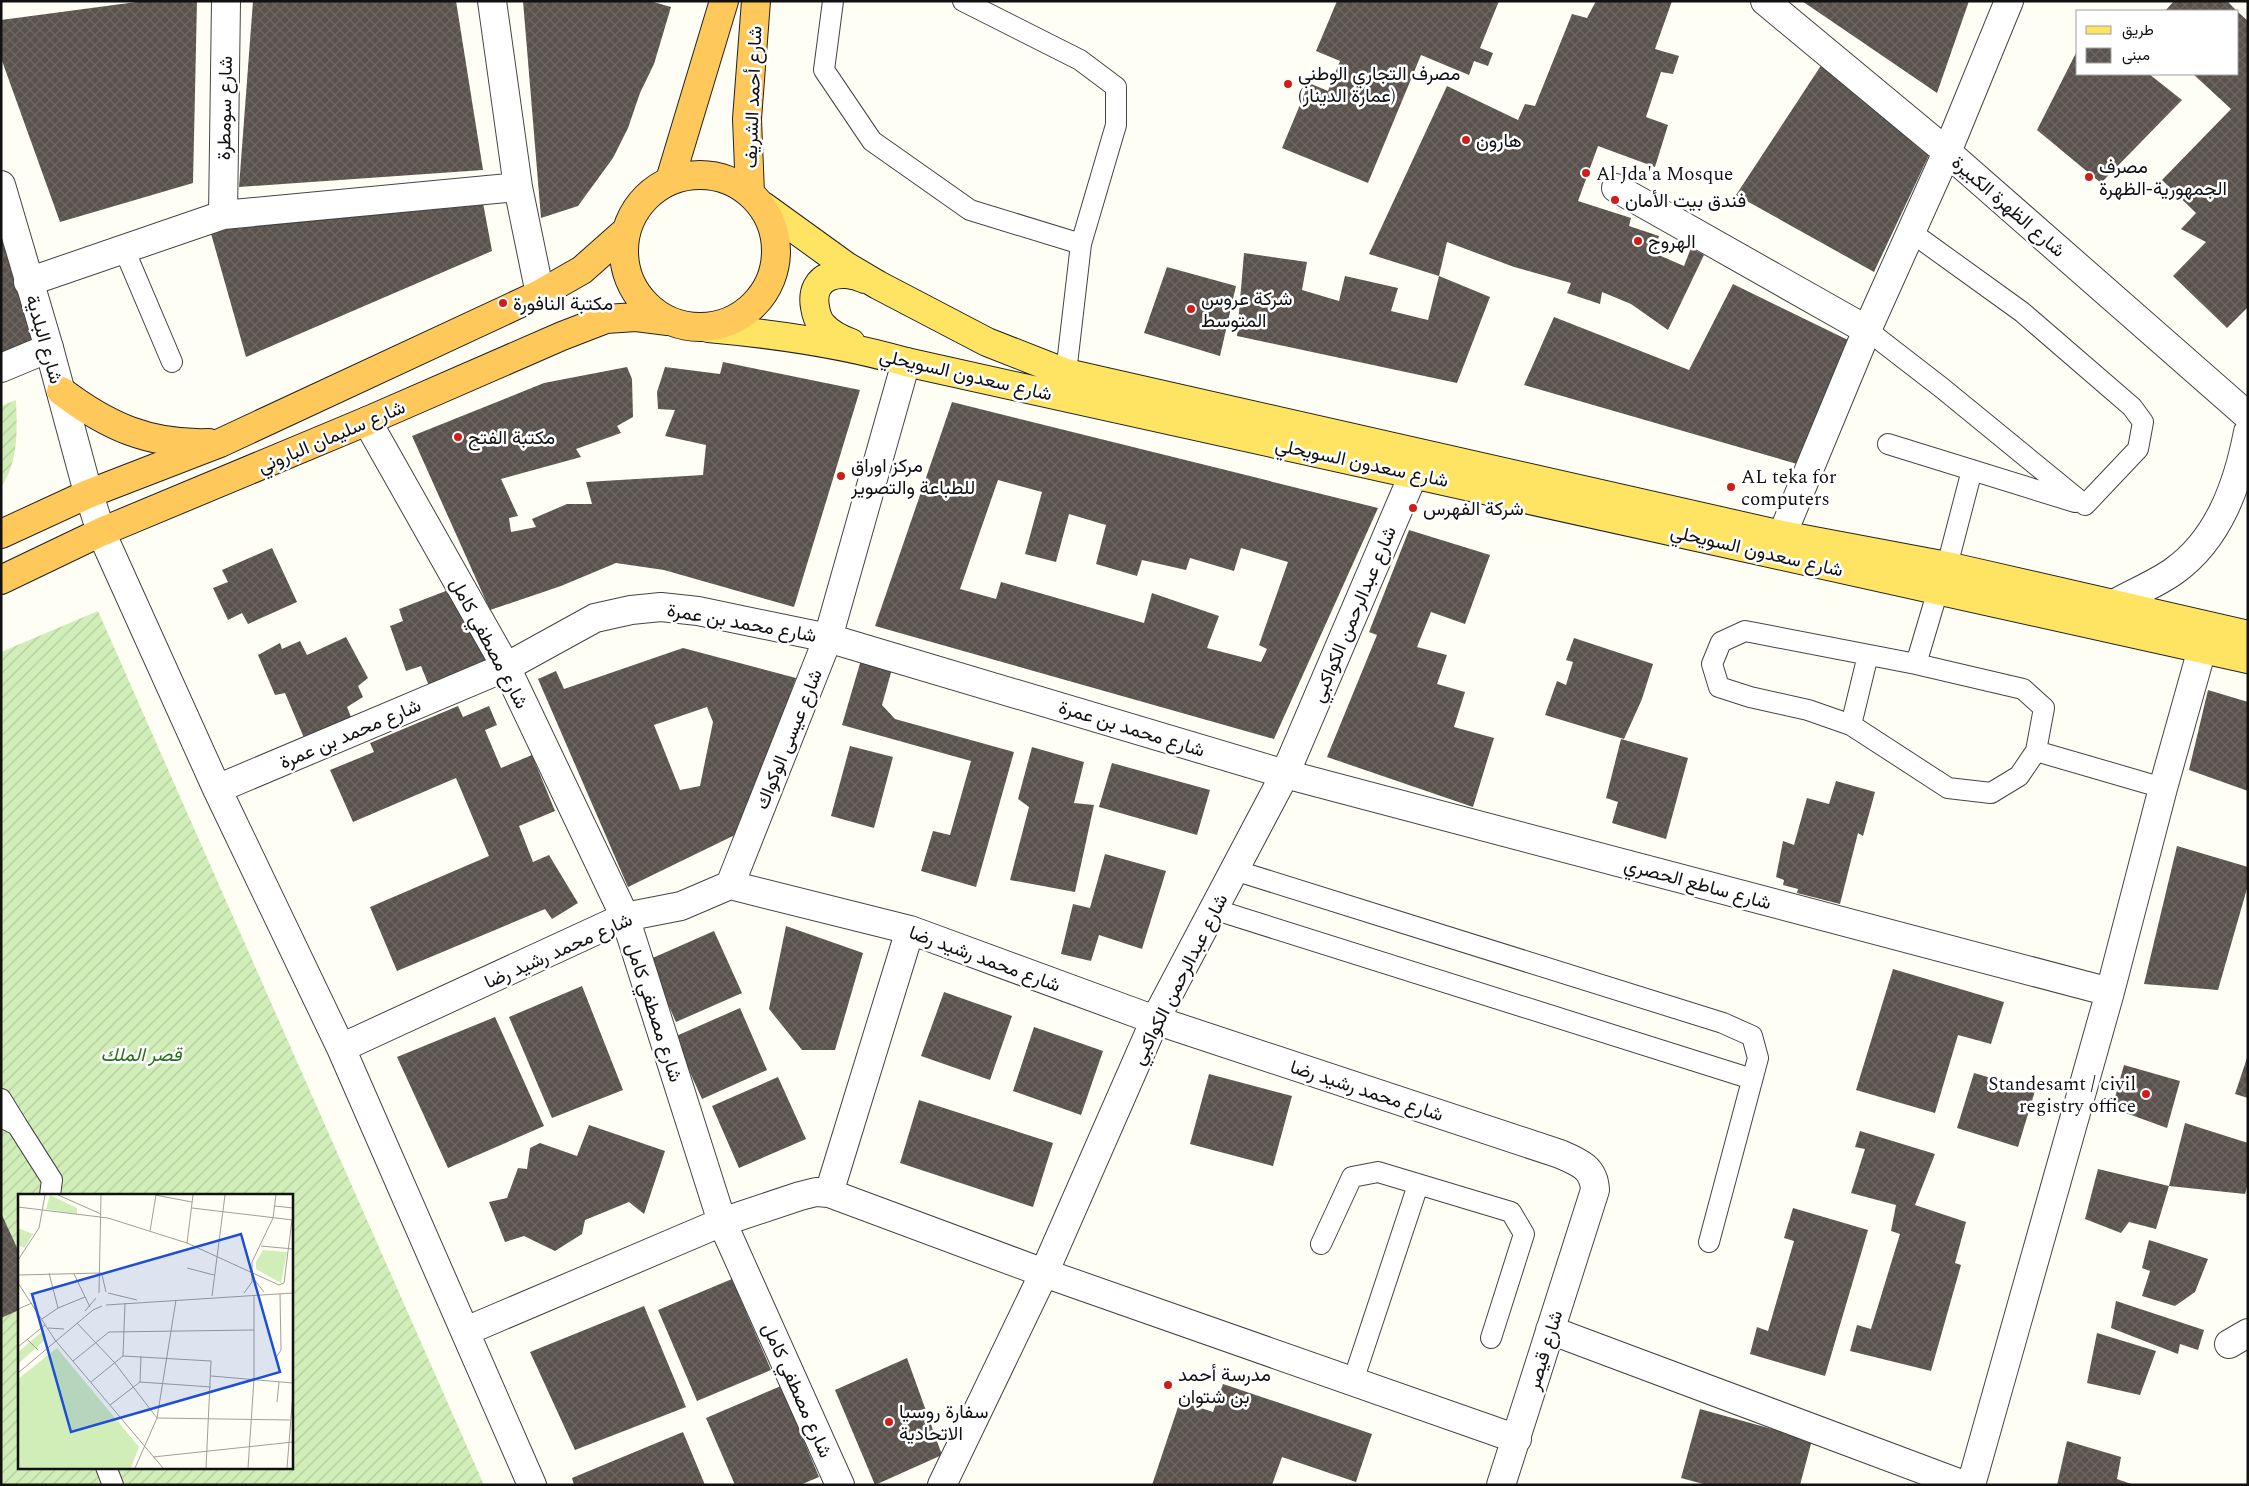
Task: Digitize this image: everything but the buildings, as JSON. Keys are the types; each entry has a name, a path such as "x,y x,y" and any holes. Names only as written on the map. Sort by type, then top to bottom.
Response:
{"highway":[{"name":"شارع أحمد الشريف","path":"670,180 700,88 724,1"},
{"name":"شارع أحمد الشريف","path":"756,1 747,118 756,200"},
{"path":"691,174 712,175 733,181 756,200 775,230 777,257 771,283 756,305 734,321 708,328 687,327 668,321 649,308 636,294 626,274 623,253 626,231 635,210 650,192 670,180 691,174"},
{"name":"شارع سليمان الباروني","path":"1,534 88,494 220,443 540,294 582,270 626,231"},
{"name":"شارع سليمان الباروني","path":"1,580 101,532 366,422 562,336 606,319 636,318 668,321"},
{"path":"61,391 87,411 112,424 138,434 174,442 220,443"}],"main road":[{"name":"شارع سعدون السويحلي","path":"756,200 846,266 878,285 987,342 1066,373 1782,535 2202,649 2248,659"},
{"path":"877,353 836,337 827,330 820,323 814,302 816,290 822,280 833,274 857,276 878,285"},
{"name":"شارع سعدون السويحلي","path":"708,328 802,339 877,353 906,362 1414,473 1942,578 2114,604 2248,635"}],"street":[{"name":"شارع سومطرة","path":"223,215 226,1"},
{"path":"492,1 518,187 540,294"},
{"name":"شارع الظهرة الكبيرة","path":"1765,1 1947,152 2248,416"},
{"path":"1782,535 1867,330 1947,152 2009,1"},
{"name":"شارع البلدية","path":"1,185 28,282 49,348 88,494 101,532 217,789 341,1048 466,1330 532,1485"},
{"path":"28,282 223,215 518,187"},
{"path":"1616,188 1867,330"},
{"path":"1,368 49,348"},
{"name":"شارع عيسى الوكواك","path":"730,885 828,638 906,362"},
{"name":"شارع مصطفي كامل","path":"366,422 506,667 625,917 722,1222 840,1485"},
{"path":"2114,604 2174,571 2200,547 2224,513 2242,465 2248,432"},
{"name":"شارع عبدالرحمن الكواكبي","path":"942,1485 1044,1273 1155,1020 1285,774 1414,473"},
{"name":"شارع محمد بن عمرة","path":"217,789 506,667 595,618 631,610 660,607 698,611 828,638 1285,774"},
{"path":"1971,1485 2110,992 2163,788 2202,649"},
{"name":"شارع ساطع الحصري","path":"1285,774 2110,992"},
{"name":"شارع محمد رشيد رضا","path":"341,1048 625,917 681,906 730,885 910,930 1155,1020 1560,1154 1587,1169 1594,1178 1595,1190 1588,1214"},
{"path":"829,1193 910,930"},
{"path":"466,1330 722,1222 800,1196 816,1192 829,1193 1044,1273 1516,1439"},
{"name":"شارع قيصر","path":"1501,1485 1588,1214"},
{"path":"1550,1330 1964,1485"}],"lane":[{"path":"833,1 824,70 872,141 970,210 1081,244"},
{"path":"963,1 1080,60 1116,87 1116,125 1081,244 1066,373"},
{"path":"1911,232 2022,312 2132,407 2143,422 2138,449 2085,505"},
{"path":"124,249 172,362"},
{"path":"1867,330 1942,388 2085,505"},
{"path":"1888,444 2085,505"},
{"path":"1916,664 1972,470"},
{"path":"1745,631 1868,655 2024,688 2044,708 2036,751 2019,776 1991,794 1948,788 1852,724 1808,710 1750,698 1719,687 1712,664 1720,642 1745,631"},
{"path":"1852,724 1868,655"},
{"path":"2036,751 2163,788"},
{"path":"1234,870 1723,1023 1752,1036 1758,1058 1709,1242"},
{"path":"1213,909 1752,1079"},
{"path":"1,1099 9,1121 52,1180 50,1194"},
{"path":"1321,1244 1352,1176 1378,1172 1418,1186 1511,1212 1524,1234 1491,1338"},
{"path":"1353,1381 1418,1186"},
{"path":"106,1468 113,1485"}],"green space":[{"path":"16,400 16,445 11,467 1,487 1,406"},
{"name":"قصر الملك","path":"98,611 484,1485 1,1485 1,652"}],"place":[{"name":"مصرف التجاري الوطني (عمارة الدينار)","path":"1288,84"},
{"name":"هارون","path":"1466,140"},
{"name":"Al Jda'a Mosque","path":"1586,173"},
{"name":"مصرف الجمهورية-الظهرة","path":"2089,177"},
{"name":"فندق بيت الأمان","path":"1615,200"},
{"name":"الهروج","path":"1638,241"},
{"name":"مكتبة النافورة","path":"503,303"},
{"name":"شركة عروس المتوسط","path":"1191,309"},
{"name":"مكتبة الفتح","path":"458,437"},
{"name":"مركز اوراق للطباعة والتصوير","path":"841,476"},
{"name":"AL teka for computers","path":"1731,487"},
{"name":"شركة الفهرس","path":"1413,508"},
{"name":"Standesamt / civil registry office","path":"2146,1094"},
{"name":"مدرسة أحمد بن شتوان","path":"1168,1385"},
{"name":"سفارة روسيا الاتحادية","path":"889,1422"}]}
